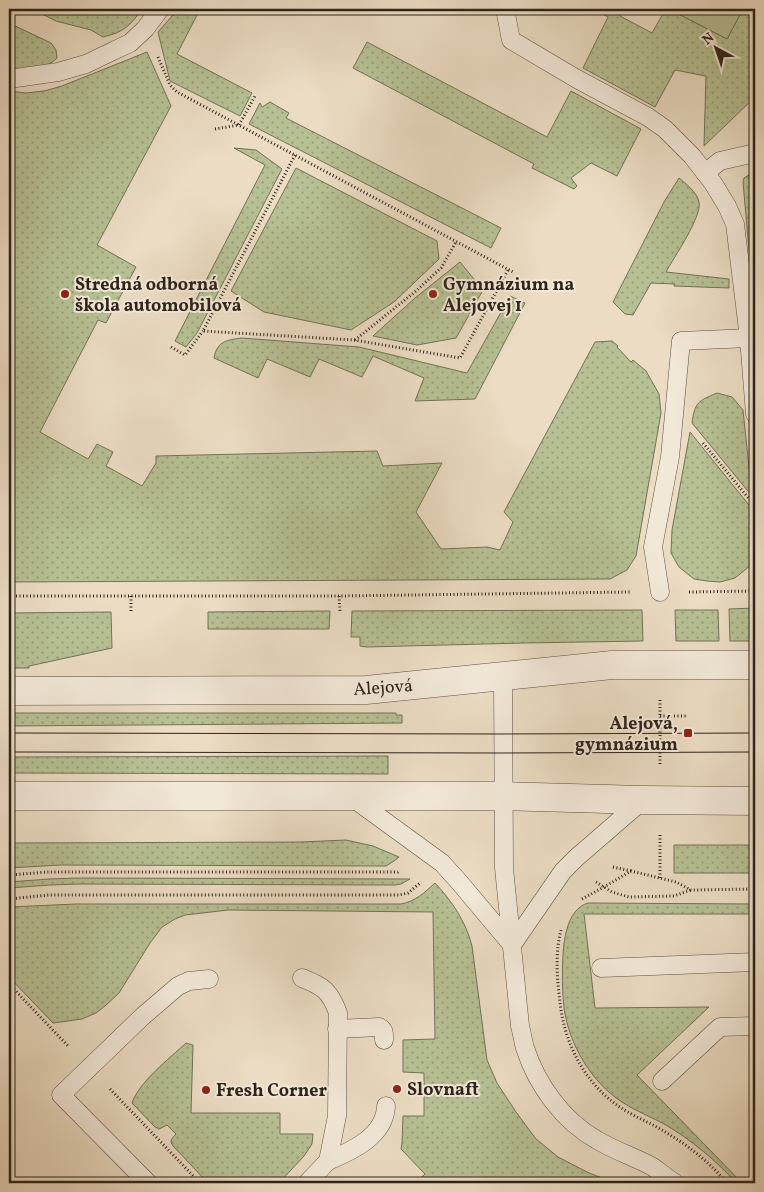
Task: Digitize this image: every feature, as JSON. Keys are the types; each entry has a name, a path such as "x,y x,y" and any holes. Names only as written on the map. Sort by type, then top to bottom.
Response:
{"street":[{"name":"Alejová","path":"9,691 366,690 612,665 755,665"},
{"path":"9,796 503,796 651,800 755,800"}],"lane":[{"path":"9,79 58,72 86,64 130,43 145,29 160,9"},
{"path":"505,9 510,40 648,117 665,129 706,173 727,206 735,224 749,338 755,414"},
{"path":"706,173 720,161 755,153"},
{"path":"660,592 653,547 670,457 681,341 749,338"},
{"path":"503,676 504,868 520,1026 525,1048 542,1085 554,1103 580,1128 607,1146 654,1168 675,1183"},
{"path":"349,796 442,863 512,945"},
{"path":"512,945 558,878 570,864 651,800"},
{"path":"602,968 755,962"},
{"path":"302,978 324,988 338,1013 338,1116 328,1161"},
{"path":"148,1183 62,1095 143,1016 178,986 189,981 209,979"},
{"path":"662,1081 720,1027 755,1026"},
{"path":"337,1029 379,1027 384,1031 384,1040"},
{"path":"307,1183 328,1161 358,1147 371,1135 380,1126 384,1118 386,1106"}],"path":[{"path":"145,29 170,85 177,92 513,272"},
{"path":"215,130 239,125 255,96"},
{"path":"171,347 184,354 203,331 295,155"},
{"path":"354,340 404,301 441,268 456,242"},
{"path":"203,331 354,340 460,358 508,270"},
{"path":"675,408 755,506"},
{"path":"9,596 339,596 755,591"},
{"path":"131,596 131,612"},
{"path":"339,596 340,611"},
{"path":"660,665 660,716 651,800 660,878"},
{"path":"660,716 688,716"},
{"path":"609,866 676,882 691,890"},
{"path":"9,875 48,872 398,872 404,868"},
{"path":"576,902 604,888 631,871"},
{"path":"593,880 612,892 629,896 674,896 691,890 755,889"},
{"path":"9,899 48,895 404,894 422,881"},
{"path":"563,926 558,955 560,1010 564,1028 577,1060 595,1086 608,1098 630,1113 688,1146 728,1183"}],"green space":[{"path":"32,9 142,9 126,28 103,37 91,30 56,21"},
{"path":"183,9 197,15 177,54 252,93 240,116 170,81 158,32 173,15"},
{"path":"594,9 623,9 620,16 652,33 664,12 658,9 669,9 727,39 743,9 755,9 755,97 704,146 706,76 675,70 655,107 583,68 608,17"},
{"path":"669,9 743,9 727,39"},
{"path":"9,23 51,43 56,50 57,58 47,65 34,69 9,68"},
{"path":"367,42 547,137 571,91 641,129 617,176 591,163 571,178 577,186 574,189 532,168 534,164 353,68"},
{"path":"147,52 171,106 97,245 136,267 106,323 98,320 40,432 88,459 97,444 113,452 106,466 142,486 156,463 156,456 377,451 383,466 442,463 416,512 441,549 487,547 500,550 513,522 504,512 595,342 612,341 631,362 633,360 646,371 659,394 661,413 636,556 627,570 610,579 9,582 9,91 26,93 62,86"},
{"path":"270,102 289,113 286,118 501,228 491,248 249,124 260,103 262,107"},
{"path":"234,148 256,150 282,169 197,333 186,347 175,341 265,165"},
{"path":"296,168 437,241 439,259 394,302 351,330 264,312 231,291"},
{"path":"749,175 753,215 755,214 755,317 743,182 744,178"},
{"path":"679,178 696,195 699,209 687,237 666,272 729,279 729,288 674,286 675,284 651,283 633,315 625,314 613,302 664,202"},
{"path":"460,262 483,290 456,338 417,345 373,336 415,298"},
{"path":"510,296 525,303 475,399 415,401 424,378 373,356 362,377 319,359 310,377 267,359 258,378 214,358 215,352 223,342 242,338 359,347 467,373"},
{"path":"717,393 732,397 743,410 752,496 692,423 694,411 698,403"},
{"path":"690,432 753,510 755,547 751,565 735,578 720,582 694,579 679,567 671,553 672,530"},
{"path":"755,608 755,641 730,641 729,609"},
{"path":"642,610 643,641 367,647 360,646 360,637 351,637 352,611"},
{"path":"675,610 718,610 719,641 676,641"},
{"path":"330,611 329,629 208,629 208,612"},
{"path":"111,612 112,648 29,666 29,668 9,668 9,613"},
{"path":"9,713 396,713 396,715 402,715 402,723 9,726"},
{"path":"388,756 388,774 9,773 9,757"},
{"path":"346,840 373,846 399,857 386,866 60,865 9,868 9,843 301,842"},
{"path":"674,845 755,845 755,871 754,873 674,873"},
{"path":"49,879 410,879 395,885 79,884 9,888 9,882"},
{"path":"435,883 458,912 472,946 487,1060 497,1083 536,1139 558,1157 614,1183 415,1183 425,1174 401,1149 403,1116 424,1116 424,1073 403,1072 403,1040 435,1039 433,912 228,910 185,915 162,927 119,993 96,1013 82,1019 53,1023 9,977 9,907 76,904 401,904 415,899"},
{"path":"588,903 755,904 755,914 584,914 595,1008 709,1007 637,1075 742,1183 736,1183 712,1159 685,1137 611,1094 591,1073 583,1061 576,1048 567,1022 563,1001 562,968 568,924 576,911"},
{"path":"186,1043 193,1045 191,1113 280,1113 280,1134 313,1134 312,1144 304,1156 279,1183 208,1183 171,1143 176,1134 167,1125 159,1129 155,1127 132,1103 148,1079"}],"tram line":[{"path":"9,733 755,733"},
{"path":"9,752 755,752"}],"place":[{"name":"Stredná odborná škola automobilová","path":"65,294"},
{"name":"Gymnázium na Alejovej 1","path":"433,294"},
{"name":"Alejová, gymnázium","path":"688,733"},
{"name":"Slovnaft","path":"397,1089"},
{"name":"Fresh Corner","path":"206,1090"}]}
